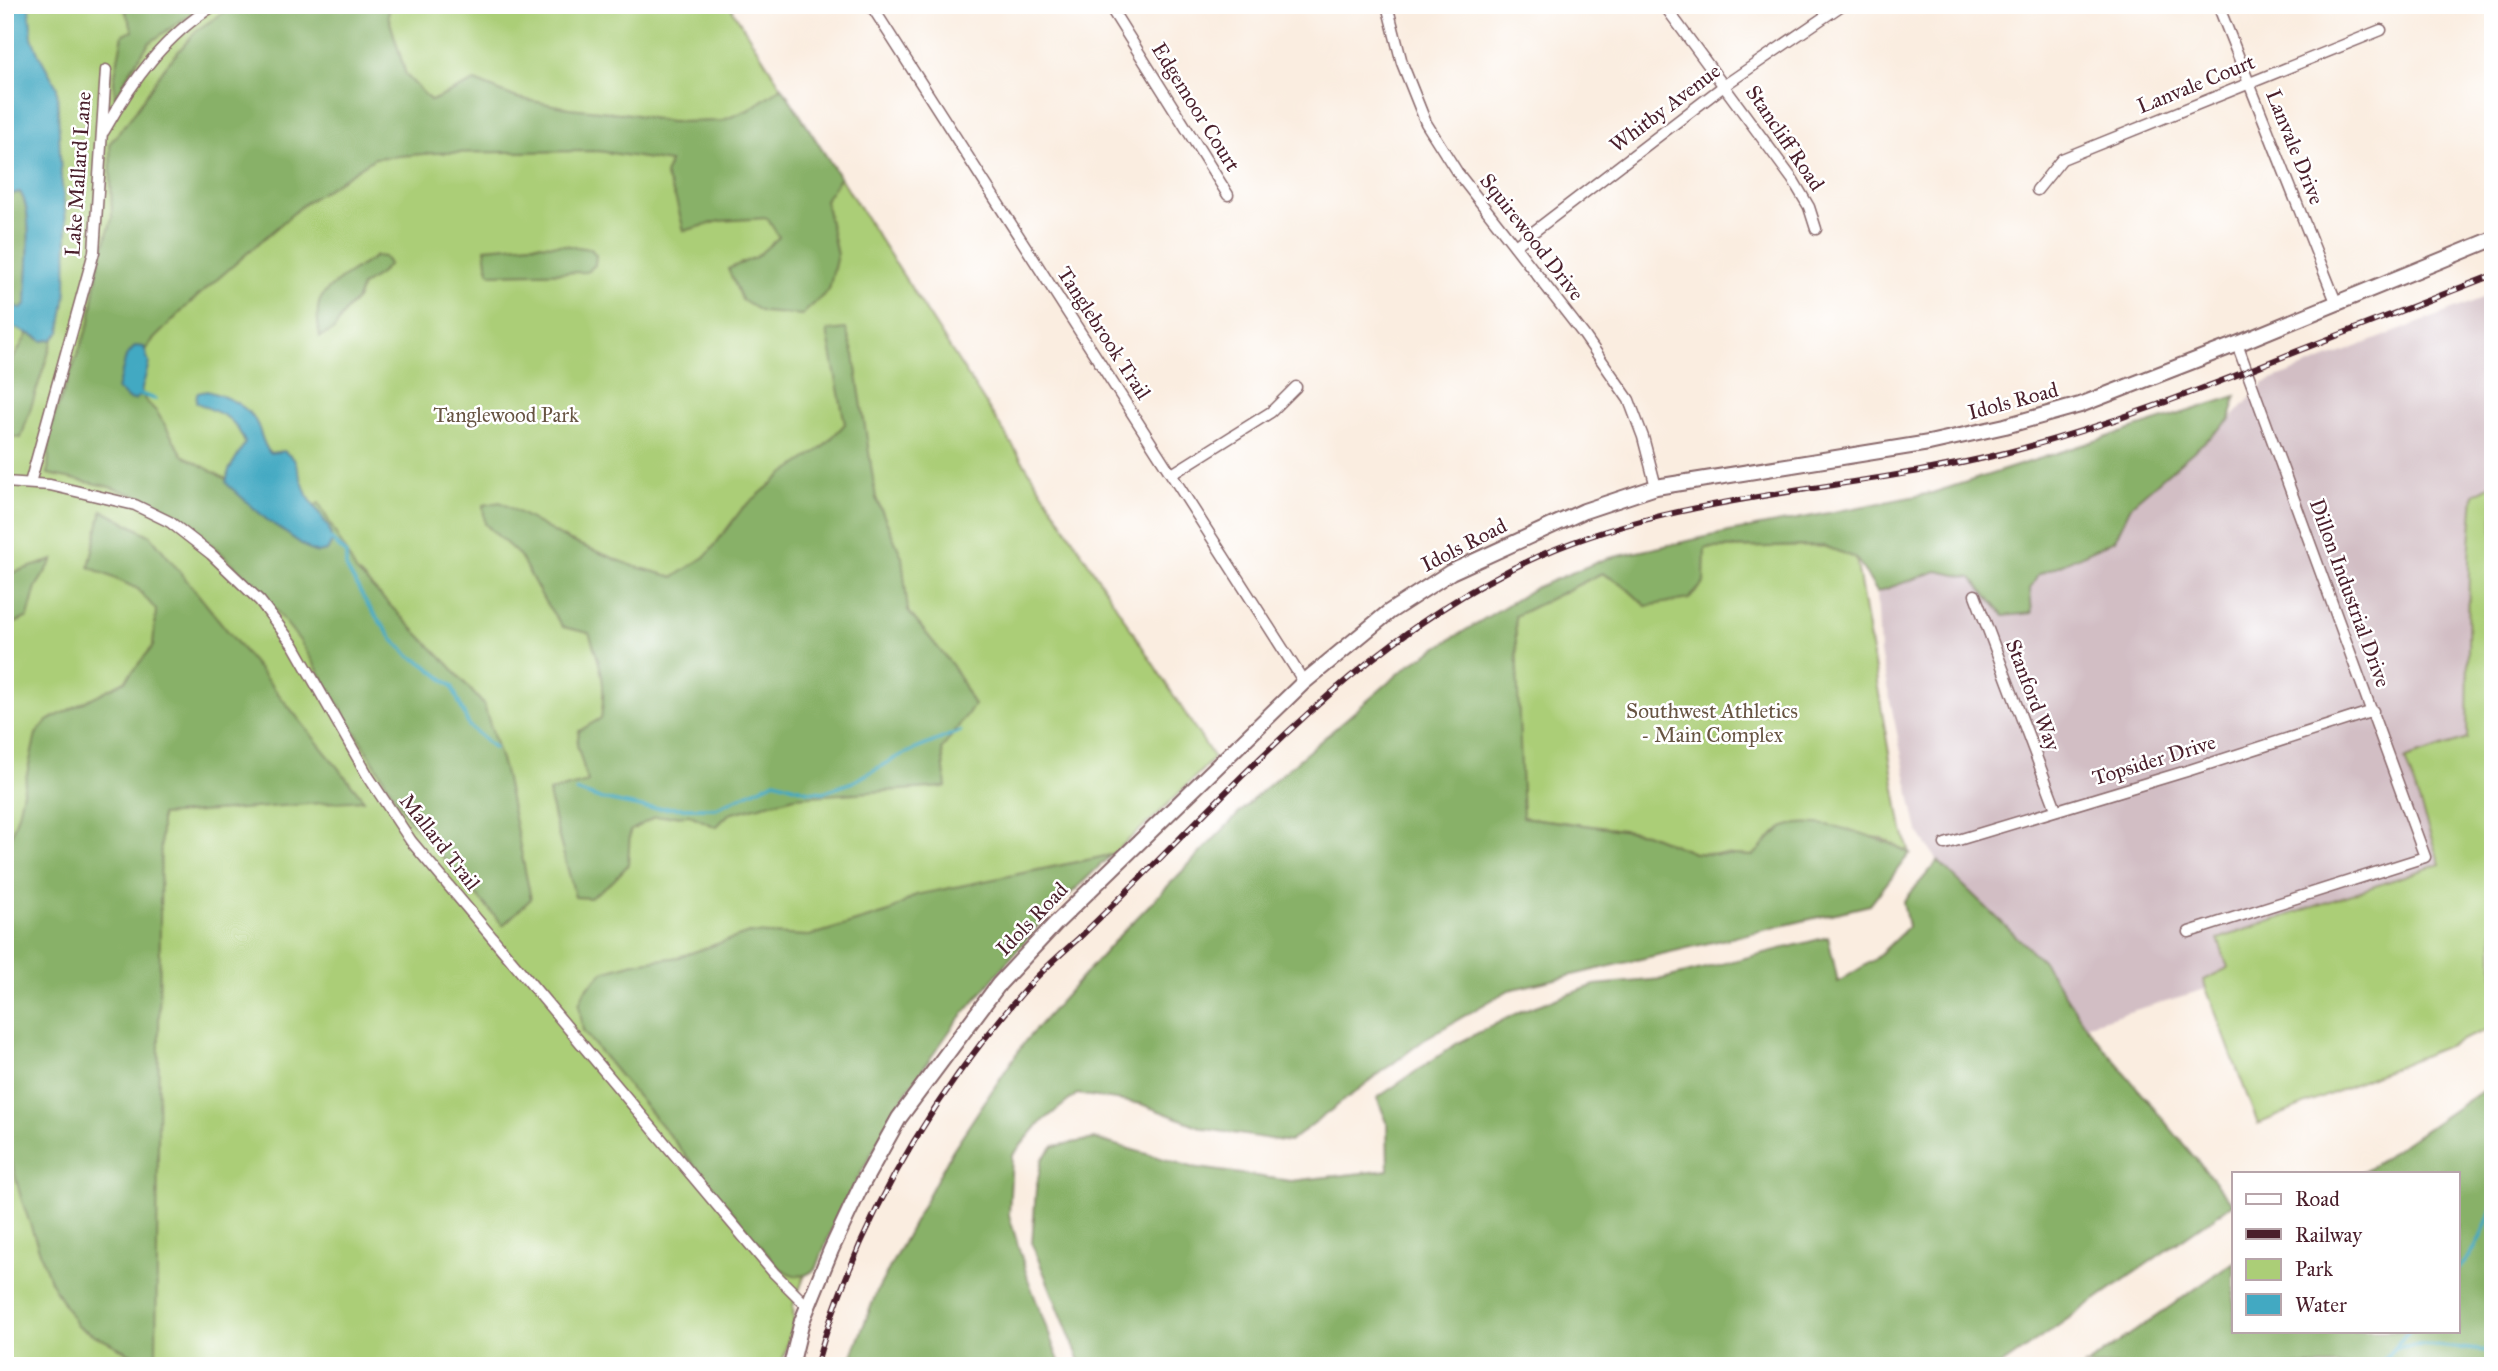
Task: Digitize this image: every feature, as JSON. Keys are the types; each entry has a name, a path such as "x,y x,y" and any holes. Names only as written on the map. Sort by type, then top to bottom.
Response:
{"street":[{"path":"102,134 130,89 166,41 215,5"},
{"name":"Tanglebrook Trail","path":"871,5 1304,682"},
{"name":"Edgemoor Court","path":"1109,5 1228,195"},
{"name":"Squirewood Drive","path":"1387,5 1402,64 1426,123 1457,173 1584,335 1629,400 1643,437 1656,487"},
{"name":"Stancliff Road","path":"1664,5 1793,180 1809,206 1816,229"},
{"name":"Whitby Avenue","path":"1515,246 1725,85 1842,5"},
{"name":"Lanvale Drive","path":"2218,5 2336,302"},
{"name":"Lanvale Court","path":"2037,190 2062,159 2381,30"},
{"name":"Lake Mallard Lane","path":"30,483 94,253 106,70"},
{"name":"Idols Road","path":"791,1366 808,1307 855,1199 899,1118 999,984 1055,924 1304,682 1389,611 1451,572 1584,511 1656,487 1929,443 2080,405 2493,239"},
{"name":"Dillon Industrial Drive","path":"2189,932 2425,857 2237,344"},
{"path":"1172,474 1271,412 1296,387"},
{"name":"Mallard Trail","path":"5,482 30,483 116,499 152,513 190,536 244,584 278,623 306,664 368,776 411,841 774,1273 808,1307"},
{"name":"Stanford Way","path":"1975,595 2056,809"},
{"name":"Topsider Drive","path":"1945,844 2373,711"}],"shaded area":[{"path":"2493,294 2493,484 2474,494 2467,739 2405,759 2440,864 2218,939 2228,969 2203,980 2206,989 2085,1025 2044,963 1938,861 1918,832 1880,653 1877,592 1936,571 1972,578 2004,616 2030,589 2038,575 2115,540 2132,504 2230,420 2264,383"}],"green space":[{"name":"Tanglewood Park","path":"5,5 729,5 1214,758 1157,815 1111,855 1101,857 1070,885 932,1045 816,1247 793,1306 794,1321 781,1366 5,1366"},
{"path":"123,5 204,5 149,43 115,100 114,80 123,34 133,31"},
{"path":"235,5 390,5 388,15 406,75 431,101 475,81 517,98 569,108 631,114 670,122 721,121 748,110 782,87 840,178 825,200 837,255 829,290 802,315 762,312 742,300 728,269 756,257 779,237 767,218 720,221 684,231 676,200 665,175 670,162 598,151 436,153 375,158 304,204 190,303 153,340 132,367 145,400 157,412 183,455 294,517 319,503 356,571 449,665 484,705 504,770 531,899 503,925 409,820 300,641 261,591 182,520 148,499 106,486 48,474 50,428 90,321 99,263 112,218 110,143 164,68 197,30"},
{"path":"20,192 25,202 29,246 26,305 21,309 13,305 9,295 10,234 7,201 12,194"},
{"path":"531,244 591,249 596,255 595,265 587,272 492,274 488,271 485,248"},
{"path":"376,256 384,257 389,264 362,286 357,299 346,310 334,330 320,337 318,311 322,297 335,283"},
{"path":"846,329 854,355 876,498 902,557 908,611 953,666 974,705 942,749 946,787 795,797 729,814 716,827 690,815 655,817 630,831 628,865 613,881 590,898 575,897 549,792 588,782 577,745 579,731 601,718 603,684 600,665 589,633 563,627 545,602 520,556 485,524 483,505 500,502 568,540 633,566 674,577 707,555 742,509 782,475 822,448 845,424 827,331"},
{"path":"28,333 43,341 53,339 21,438 5,435 5,373"},
{"path":"2236,396 2230,420 2132,504 2115,540 2038,575 2030,589 2032,613 2004,616 1972,578 1937,571 1877,592 1856,558 1824,546 1705,548 1704,583 1689,599 1646,606 1622,584 1602,573 1515,616 1523,817 1645,833 1694,853 1753,856 1781,829 1798,824 1814,824 1866,835 1910,853 1870,905 1509,990 1428,1037 1289,1142 1206,1129 1141,1104 1077,1094 1038,1125 1012,1156 1009,1215 1028,1279 1061,1366 848,1366 877,1291 952,1151 1025,1041 1118,937 1253,799 1410,664 1535,588 1605,559 1932,493"},
{"path":"2493,484 2493,1027 2258,1124 2203,980 2228,968 2218,939 2440,864 2405,759 2467,739 2469,557 2474,494"},
{"path":"102,510 151,536 364,800 161,815 156,1366 143,1366 135,1356 77,1326 50,1281 21,1198 5,1136 5,854 18,814 36,734 47,721 125,681 153,646 156,610 138,589 89,567"},
{"name":"Southwest Athletics - Main Complex","path":"1824,546 1856,558 1901,824 1910,853 1881,838 1784,827 1753,856 1694,853 1645,833 1522,817 1515,616 1602,573 1622,584 1646,606 1704,583 1704,548"},
{"path":"53,560 36,587 28,617 5,628 5,575"},
{"path":"1111,855 1041,922 954,1025 905,1094 837,1216 817,1267 802,1276 793,1275 778,1267 583,1031 579,1004 585,990 603,972 634,963 679,957 749,933 809,936 889,912 916,895"},
{"path":"1938,861 2044,963 2085,1025 2232,1203 2000,1366 1082,1366 1032,1244 1036,1189 1042,1159 1054,1146 1095,1139 1192,1167 1291,1181 1388,1170 1387,1122 1377,1098 1456,1044 1521,1011 1595,985 1662,979 1828,937 1838,982 1875,959 1908,927 1903,902"},
{"path":"2493,1083 2493,1366 2085,1366 2232,1263 2232,1332 2460,1332 2460,1172 2363,1172"}],"water":[{"path":"5,5 29,5 32,37 57,87 61,176 67,229 66,295 60,332 53,339 43,341 5,324","holes":["20,192 25,202 29,246 26,305 21,309 13,305 9,295 10,234 7,201 12,194"]},
{"path":"135,346 144,347 149,363 140,396 134,400 128,399 117,389 126,357"},
{"path":"207,391 243,407 254,419 270,453 284,451 294,459 307,495 329,528 332,542 327,551 317,553 310,550 266,519 228,485 226,482 229,470 245,443 230,420 196,402 197,393"}],"waterway":[{"path":"137,393 155,399"},
{"path":"330,538 346,554 346,567 367,604 394,641 452,686 469,726 494,748"},
{"path":"577,791 646,808 716,808 775,781 808,791 824,792 853,782 899,756 960,731"},
{"path":"2460,1267 2475,1247 2493,1204"},
{"path":"2378,1366 2408,1332"},
{"path":"2395,1348 2432,1346 2493,1351"}],"railway":[{"path":"816,1366 833,1313 876,1210 931,1114 996,1024 1043,970 1079,938 1265,753 1350,677 1440,610 1541,555 1597,534 1712,505 1947,466 2042,443 2188,394 2493,275"}]}
